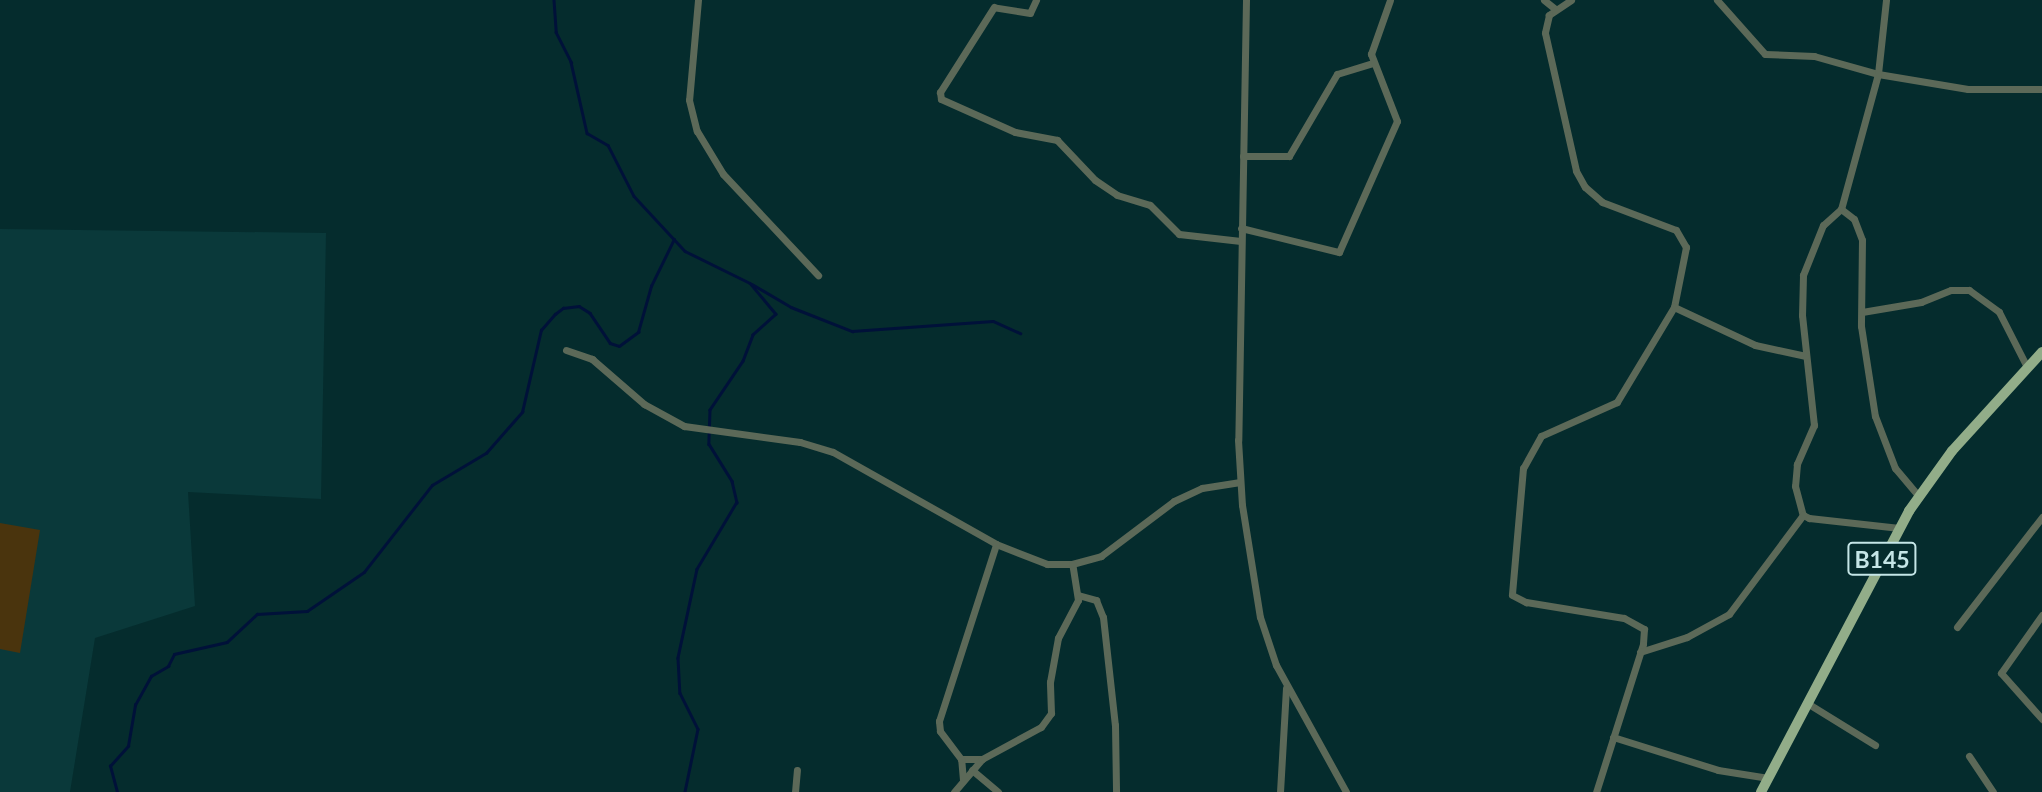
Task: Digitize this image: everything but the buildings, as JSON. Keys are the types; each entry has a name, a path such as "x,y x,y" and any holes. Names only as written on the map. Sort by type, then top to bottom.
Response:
{"main road":[{"name":"B145","path":"1761,792 1899,528 1960,441 2042,352"}],"street":[{"path":"698,0 689,100 697,131 723,174 818,275"},
{"path":"1036,0 1030,13 994,7 940,92 941,99 1015,132 1057,140 1095,180 1116,195 1150,205 1179,234 1241,241"},
{"path":"1238,0 1246,4 1239,482 1260,617 1286,686 1346,792"},
{"path":"1241,229 1339,252 1397,121 1372,63 1373,46 1390,0"},
{"path":"1544,0 1555,9"},
{"path":"1571,0 1555,9 1547,23 1546,41 1576,171 1586,187 1602,202 1676,230 1682,238 1684,270 1674,307 1618,402 1552,430 1530,450 1522,476 1510,591 1526,602 1633,620 1644,629 1640,652 1596,792"},
{"path":"1717,0 1762,53 1814,56 1878,74 1968,89 2042,89"},
{"path":"1640,652 1686,637 1729,614 1803,515 1795,474 1815,425 1813,386 1806,356 1802,315 1808,255 1823,225 1841,209 1878,74 1886,0"},
{"path":"1243,156 1289,156 1337,74 1372,63"},
{"path":"1841,209 1854,219 1862,240 1862,312 1875,416 1895,468 1919,497"},
{"path":"1862,312 1921,302 1951,290 1969,290 1999,312 2027,367"},
{"path":"1674,307 1755,345 1806,356"},
{"path":"566,350 593,359 652,409 696,428 800,442 832,452 1028,560 1072,564 1112,549 1180,498 1202,488 1239,482"},
{"path":"1803,515 1899,528"},
{"path":"1958,627 2041,522"},
{"path":"963,780 961,759 940,730 939,721 996,544"},
{"path":"954,792 982,759 1041,727 1051,713 1058,638 1078,595 1072,564"},
{"path":"1078,595 1096,600 1103,617 1115,725 1116,792"},
{"path":"2042,615 2001,673 2042,719"},
{"path":"1280,792 1286,686"},
{"path":"1806,702 1875,745"},
{"path":"1613,737 1718,771 1768,778"},
{"path":"1969,756 1993,792"},
{"path":"961,759 982,759"},
{"path":"795,792 797,770"},
{"path":"972,770 998,792"}],"shaded area":[{"path":"0,229 326,233 321,499 188,492 195,606 95,638 70,792 0,792"},
{"path":"0,523 40,530 20,653 0,649"}],"waterway":[{"path":"554,0 556,32 571,62 587,133 608,145 634,196 685,251 750,283 776,314 753,335 743,361 710,410 709,444 732,481 737,502 697,569 678,658 680,693 698,729 685,792"},
{"path":"117,792 110,766 128,746 135,705 151,676 168,666 174,654 227,642 257,614 307,611 364,572 432,485 486,453 522,412 541,330 555,314 563,308 579,306 590,313 610,343 619,346 638,332 651,286 674,239"},
{"path":"752,284 791,307 852,331 993,321 1020,333"}]}
